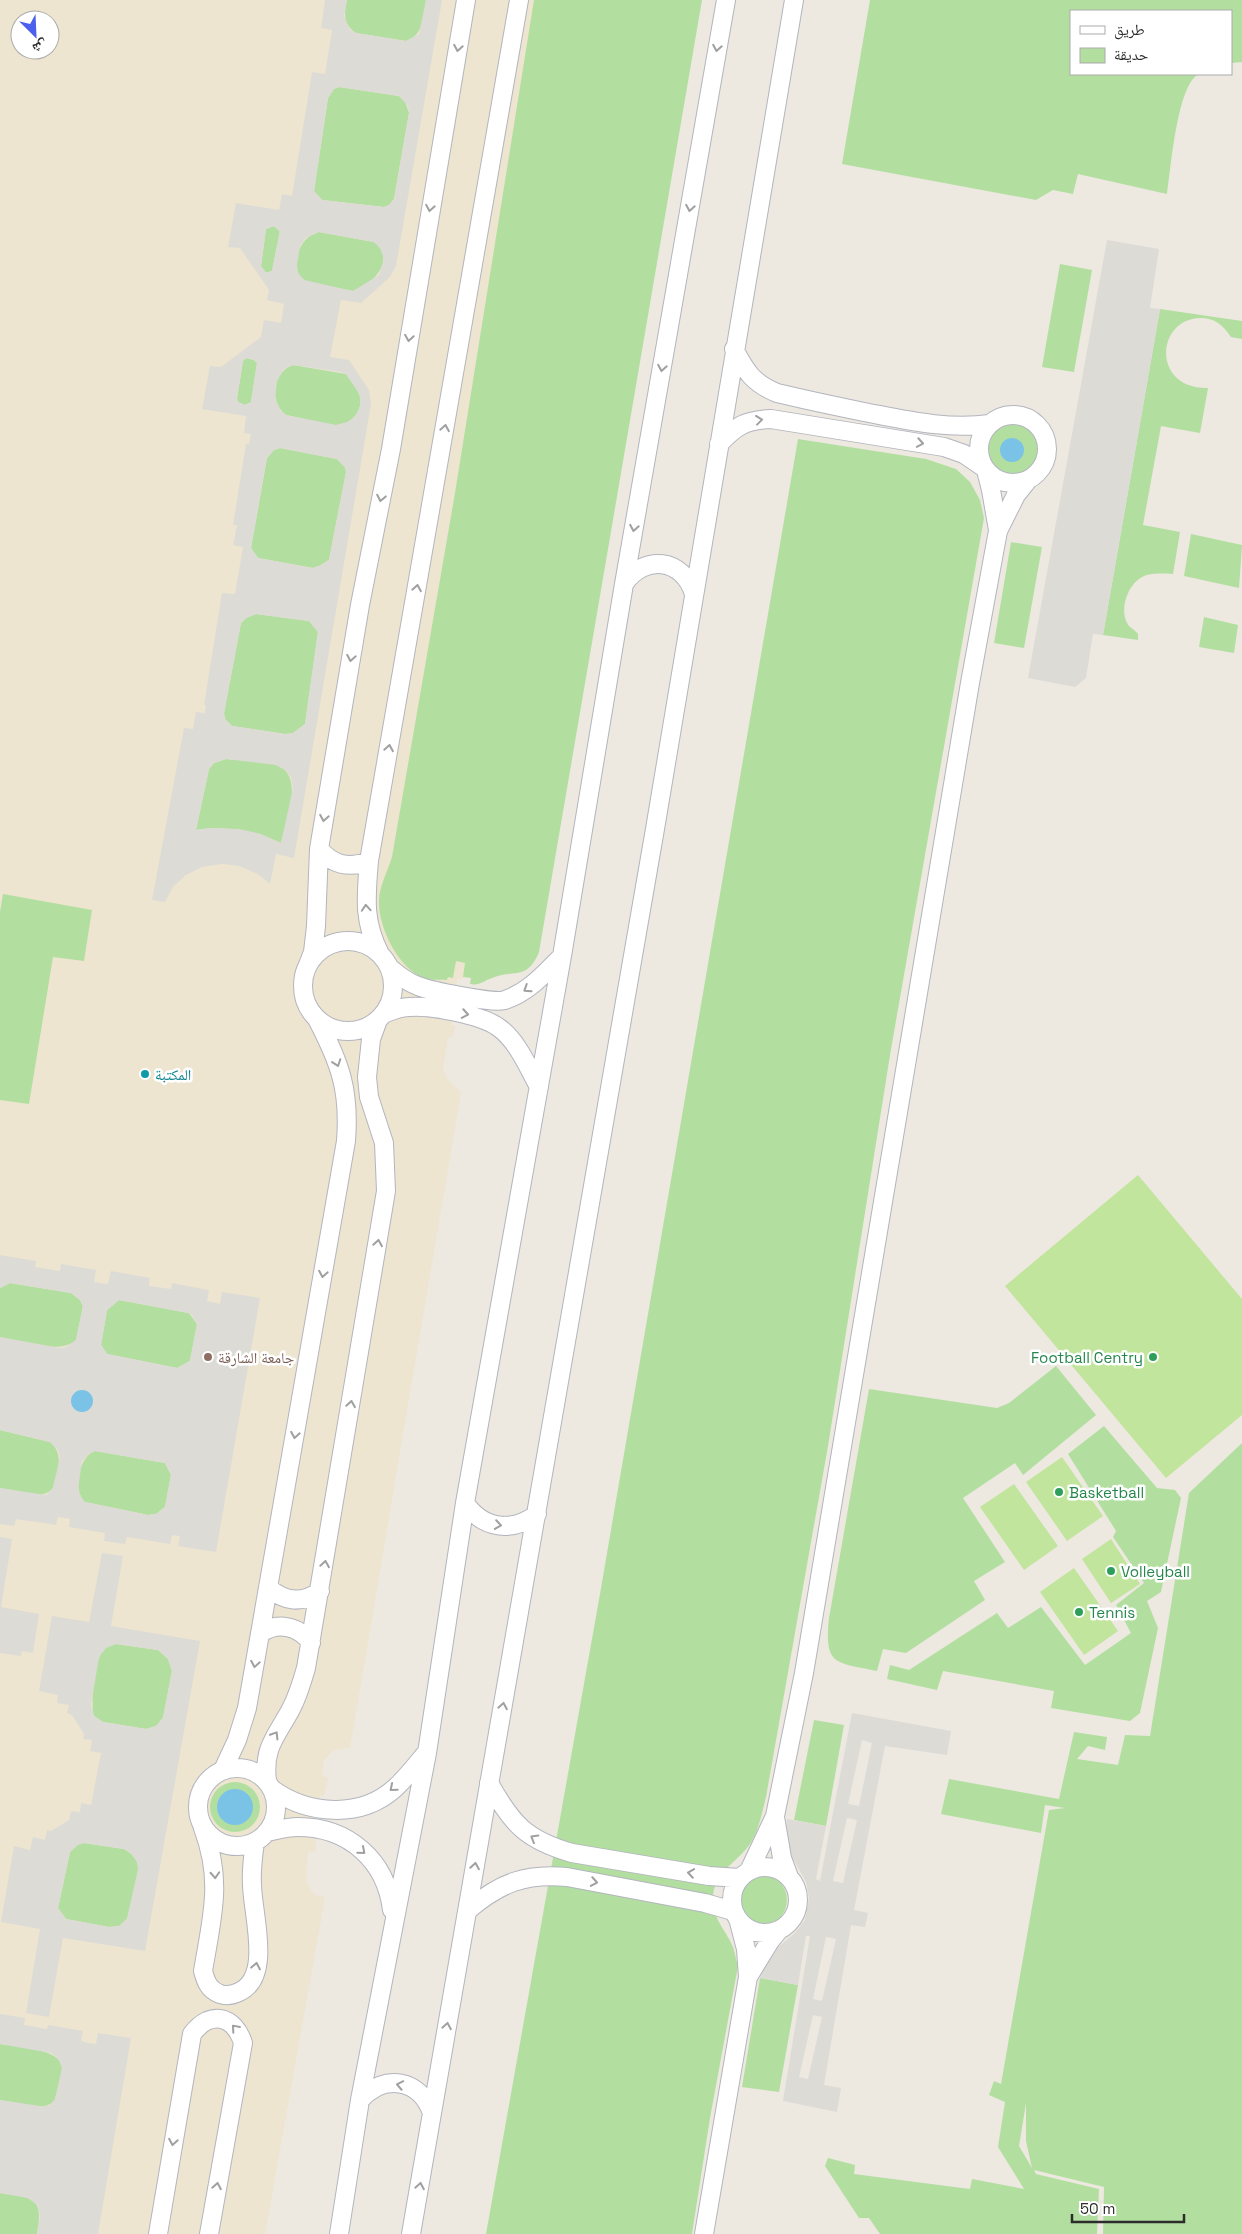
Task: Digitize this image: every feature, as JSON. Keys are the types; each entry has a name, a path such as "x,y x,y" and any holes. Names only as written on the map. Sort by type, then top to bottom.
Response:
{"street":[{"path":"466,0 391,449 360,605 319,848 315,940 304,976 304,993 309,1009 317,1019 336,1060 343,1082 348,1106 346,1141 244,1719 238,1740 222,1770 208,1780 199,1795 198,1812 212,1854 216,1889 203,1971 206,1982 212,1990 223,1995 234,1995 245,1990 252,1981 256,1968 258,1933 252,1884 261,1837 273,1822 276,1812 276,1800 269,1785 265,1763 269,1746 298,1694 306,1668 386,1191 384,1143 370,1097 367,1078 371,1039 380,1017 392,996 392,977 367,922 365,904 369,861 519,0"},
{"path":"339,2234 360,2100 427,1753 465,1503 562,956 624,584 726,0"},
{"path":"411,2234 537,1514 794,0"},
{"path":"719,444 742,424 755,419 770,419 955,450 984,468 1000,481 1020,483 1037,474 1047,456 1044,434 1038,425 1021,416 1003,417 990,424 967,427 948,426 838,406 765,388 752,379 734,349"},
{"path":"834,429 838,406"},
{"path":"990,424 983,433 979,444 979,456 993,496 998,531"},
{"path":"704,2234 748,1977 746,1949 736,1916 732,1893 775,1816 804,1673 998,531 1016,495 1028,480"},
{"path":"624,584 635,571 642,567 650,564 667,565 675,568 687,578 694,594"},
{"path":"319,848 326,857 336,863 347,866 369,861"},
{"path":"308,965 322,949 342,941 363,943 409,982 437,991 503,1001 533,985 562,956"},
{"path":"435,1009 437,991"},
{"path":"500,1027 498,1014 503,1001"},
{"path":"317,1019 342,1031 361,1029 380,1017 407,1007 435,1009 481,1018 500,1027 521,1054 539,1087"},
{"path":"465,1503 470,1511 484,1522 503,1527 521,1524 537,1514"},
{"path":"268,1587 281,1597 298,1600 306,1599 320,1591"},
{"path":"260,1634 272,1628 287,1627 301,1632 311,1643"},
{"path":"222,1770 242,1768 260,1775 281,1796 302,1805 339,1811 359,1808 377,1800 394,1789 427,1753"},
{"path":"489,1783 507,1814 529,1836 551,1847 572,1853 709,1876 744,1874 759,1867 770,1867 789,1877"},
{"path":"337,1834 335,1823 339,1811"},
{"path":"748,1977 766,1947 780,1930 789,1923 796,1912 798,1900 796,1888 789,1877 782,1858 775,1816"},
{"path":"203,1828 217,1841 226,1845 236,1846 298,1827 337,1834 358,1847 375,1864 390,1892 394,1920"},
{"path":"567,1877 572,1853"},
{"path":"468,1910 484,1896 511,1882 528,1876 547,1875 567,1877 705,1903 736,1916 748,1929 758,1933 780,1930"},
{"path":"158,2234 192,2034 199,2024 209,2019 221,2019 232,2023 239,2032 242,2043 209,2234"},
{"path":"360,2100 374,2088 391,2083 400,2084 409,2086 424,2097 432,2113"}],"shaded area":[{"name":"جامعة الشارقة","path":"0,0 648,0 461,962 466,963 463,979 457,979 451,1025 455,1026 453,1037 448,1037 443,1070 448,1080 461,1092 350,1748 334,1750 324,1760 322,1776 328,1778 324,1796 320,1795 313,1835 317,1836 315,1852 308,1851 306,1880 316,1895 325,1897 265,2234 0,2234"},
{"path":"325,0 347,0 344,16 350,30 356,33 406,41 419,34 426,0 442,0 396,266 390,277 361,303 341,300 330,357 349,360 369,390 371,404 294,858 276,854 270,884 258,874 239,866 222,864 202,867 186,875 173,887 165,902 152,900 184,728 193,729 196,712 205,713 206,705 204,705 222,593 235,594 243,547 233,545 237,525 233,525 246,444 249,444 251,434 244,433 246,416 202,409 210,366 221,367 261,337 264,320 281,323 284,304 267,300 269,290 240,248 228,247 236,203 279,210 282,194 292,196 312,72 325,74 332,30 321,28","holes":["339,87 399,96 408,106 409,113 394,199 389,205 384,207 322,200 314,191 328,98 334,89","274,226 280,232 272,271 266,273 261,266 266,229","319,232 374,242 380,248 384,259 379,275 353,291 304,280 298,273 297,265 300,246 306,238","246,358 254,360 257,363 251,402 245,405 238,402 243,361","293,365 341,372 346,374 360,395 360,406 355,417 347,422 336,425 286,415 281,411 275,399 277,381 284,369","280,448 337,459 345,467 346,472 329,560 319,566 312,568 258,558 251,548 267,458 274,450","256,614 309,621 318,632 305,724 293,733 285,734 232,726 225,719 224,713 241,623 246,618","226,759 276,765 285,770 291,777 293,788 281,843 261,834 239,829 209,828 196,830 209,769 214,763"]},
{"path":"1107,240 1159,249 1150,308 1160,309 1103,635 1093,634 1086,678 1075,687 1028,678"},
{"path":"0,1255 36,1261 35,1267 60,1271 61,1264 96,1270 94,1282 108,1284 111,1271 150,1278 149,1286 171,1289 172,1283 209,1290 207,1301 220,1304 222,1292 260,1298 216,1552 178,1546 180,1536 172,1535 170,1544 127,1537 125,1544 104,1541 105,1533 69,1527 70,1519 58,1517 56,1525 16,1519 14,1526 0,1524 0,1488 46,1495 53,1488 60,1457 58,1450 50,1442 0,1430 0,1337 60,1348 66,1347 76,1340 83,1306 80,1300 71,1293 10,1283 0,1288","holes":["119,1300 192,1315 197,1324 190,1361 177,1368 107,1354 101,1345 107,1310","95,1451 165,1463 171,1475 165,1507 156,1514 148,1515 85,1502 78,1489 82,1461"]},
{"path":"0,1537 12,1539 1,1607 39,1614 33,1653 22,1651 21,1656 0,1653"},
{"path":"102,1553 123,1556 111,1626 200,1641 145,1951 63,1938 49,2017 26,2013 40,1929 1,1922 14,1846 30,1850 33,1837 45,1840 47,1830 51,1831 69,1820 71,1811 80,1812 81,1803 91,1805 101,1753 90,1751 92,1740 83,1739 84,1734 72,1715 67,1713 69,1705 57,1703 58,1695 39,1691 52,1616 89,1622","holes":["116,1644 158,1650 168,1659 172,1671 163,1718 156,1726 146,1729 103,1722 94,1716 91,1705 99,1657 106,1648","84,1843 124,1849 130,1852 137,1862 138,1869 127,1919 119,1926 109,1927 66,1919 58,1908 70,1852 78,1845"]},
{"path":"852,1713 951,1731 947,1755 885,1746 854,1910 868,1913 865,1927 851,1925 824,2085 841,2088 837,2112 783,2101 810,1936 806,1936 798,1985 760,1978 770,1954 795,1933 805,1920 809,1898 806,1882 788,1849 786,1837 787,1819 826,1826 816,1879 820,1881","holes":["862,1740 872,1743 859,1806 848,1804","847,1818 857,1820 843,1883 833,1881","826,1937 836,1939 822,2001 813,1999","813,2015 822,2017 808,2079 799,2077"]},
{"path":"0,2014 25,2018 24,2025 47,2029 48,2025 83,2031 81,2041 88,2043 96,2044 98,2033 131,2038 98,2234 37,2234 40,2216 37,2205 28,2198 0,2193 0,2100 49,2106 55,2099 62,2068 58,2058 51,2053 0,2044"}],"green space":[{"path":"347,0 426,0 422,25 412,38 406,41 356,33 347,22 345,10"},
{"path":"534,0 702,0 539,952 530,967 525,971 500,975 479,984 470,984 471,978 463,977 465,963 456,961 453,978 448,977 447,980 424,978 406,966 386,935 382,923 379,896 392,857 455,493"},
{"path":"870,0 1242,0 1242,62 1232,63 1232,10 1070,10 1070,75 1198,75 1191,81 1180,110 1167,194 1078,174 1073,194 1053,190 1036,200 842,164"},
{"path":"339,87 399,96 405,101 409,113 394,199 389,205 384,207 322,200 314,191 328,98 334,89"},
{"path":"274,226 280,231 272,271 266,273 261,266 266,229"},
{"path":"319,232 374,242 381,249 383,256 380,271 368,283 353,291 306,281 297,270 298,255 305,240"},
{"path":"1060,264 1092,270 1074,372 1042,367"},
{"path":"1160,309 1242,321 1242,339 1231,337 1222,326 1214,321 1200,318 1185,321 1175,330 1168,341 1166,354 1169,367 1177,378 1189,385 1208,388 1200,433 1161,426 1143,525 1180,532 1173,574 1146,575 1137,581 1128,592 1124,614 1129,626 1138,634 1138,640 1103,635"},
{"path":"246,358 257,363 251,402 245,405 238,402 237,398 243,361"},
{"path":"293,365 346,374 360,397 359,408 354,417 346,423 335,425 286,415 277,403 275,388 281,374"},
{"path":"1007,424 1017,424 1026,428 1034,436 1038,450 1034,464 1026,472 1017,476 1007,476 998,472 990,464 986,455 986,445 990,436 998,428"},
{"path":"798,439 926,459 956,469 970,482 980,500 984,518 890,1055 828,1446 766,1797 753,1839 720,1876 713,1893 716,1915 733,1947 738,1966 710,2118 692,2234 486,2234 600,1594"},
{"path":"280,448 337,459 345,467 346,472 329,560 313,568 258,558 251,548 267,458 274,450"},
{"path":"1191,534 1242,545 1239,588 1184,576"},
{"path":"1011,542 1042,547 1024,648 994,643"},
{"path":"256,614 309,621 318,632 305,724 293,733 285,734 232,726 225,719 224,713 241,623 246,618"},
{"path":"1204,617 1238,625 1234,653 1199,647"},
{"path":"226,759 271,763 285,771 290,779 292,789 289,812 281,843 239,830 218,828 196,830 209,769 214,763"},
{"path":"3,894 92,910 84,961 53,957 29,1104 0,1100 0,912"},
{"name":"Football Centry","path":"1138,1175 1242,1299 1242,1415 1166,1478 1005,1286"},
{"path":"10,1283 71,1293 80,1300 83,1306 76,1340 69,1344 51,1347 0,1337 0,1288"},
{"path":"119,1300 189,1313 197,1324 190,1361 177,1368 107,1354 101,1345 107,1310"},
{"path":"1056,1366 1096,1415 1023,1475 1015,1463 963,1498 1005,1562 974,1581 985,1600 906,1653 883,1649 877,1671 851,1666 835,1659 828,1645 829,1618 869,1389 997,1408 1009,1403"},
{"path":"1104,1426 1157,1488 1175,1490 1181,1498 1161,1592 1147,1601 1158,1628 1140,1713 1130,1721 1051,1708 1054,1691 943,1671 937,1690 887,1679 890,1665 909,1670 997,1613 1008,1628 1041,1607 1085,1665 1131,1633 1116,1605 1144,1583 1113,1537 1116,1531 1068,1454"},
{"path":"0,1430 50,1442 55,1447 59,1464 53,1488 48,1492 35,1495 0,1488"},
{"path":"1242,1443 1242,2234 1103,2234 1104,2187 1034,2170 1036,2174 1099,2189 1097,2234 880,2234 869,2218 859,2218 825,2166 828,2158 855,2165 854,2174 970,2189 972,2179 1024,2189 998,2147 1005,2102 989,2095 994,2081 1001,2084 1049,1810 1065,1808 1045,1805 1041,1833 941,1814 949,1779 1059,1799 1074,1732 1107,1737 1105,1750 1088,1746 1077,1759 1118,1765 1125,1735 1150,1736 1189,1493","holes":["1026,2103 1026,2141 1032,2168 1019,2146"]},
{"path":"95,1451 165,1463 171,1475 165,1507 156,1514 148,1515 85,1502 79,1490 79,1474 81,1466 89,1454"},
{"name":"Basketball","path":"1062,1457 1103,1516 1067,1541 1026,1482"},
{"path":"1014,1484 1058,1546 1024,1570 980,1507"},
{"name":"Volleyball","path":"1111,1539 1140,1584 1111,1603 1082,1559"},
{"name":"Tennis","path":"1074,1568 1118,1631 1084,1655 1040,1592"},
{"path":"116,1644 158,1650 168,1659 172,1671 163,1718 156,1726 146,1729 103,1722 94,1716 93,1693 99,1657 103,1650"},
{"path":"814,1720 844,1725 826,1826 794,1820"},
{"path":"230,1782 240,1782 253,1789 260,1802 260,1812 253,1825 240,1832 230,1832 221,1828 214,1821 210,1812 210,1802 214,1793 221,1786"},
{"path":"84,1843 124,1849 137,1862 139,1869 127,1919 119,1926 109,1927 66,1919 58,1908 70,1852 78,1844"},
{"path":"756,1874 766,1874 776,1878 783,1885 787,1900 783,1915 776,1922 766,1926 756,1926 746,1922 739,1915 735,1905 735,1895 739,1885 746,1878"},
{"path":"760,1978 798,1985 779,2092 742,2087"},
{"path":"0,2044 46,2052 60,2061 62,2068 61,2076 55,2100 50,2104 37,2107 0,2100"},
{"path":"0,2193 21,2196 34,2201 39,2212 37,2234 0,2234"}],"water":[{"path":"1012,438 1017,439 1023,445 1023,455 1017,461 1012,462 1007,461 1001,455 1000,450 1001,445 1007,439"},
{"path":"82,1390 90,1393 93,1401 90,1409 82,1412 74,1409 71,1401 74,1393"},
{"path":"235,1789 242,1790 248,1794 252,1800 252,1814 248,1820 242,1824 235,1825 228,1824 222,1820 218,1814 217,1807 218,1800 222,1794 228,1790"}],"place":[{"name":"المكتبة","path":"145,1074"},
{"name":"جامعة الشارقة","path":"208,1357"},
{"name":"Football Centry","path":"1153,1357"},
{"name":"Basketball","path":"1059,1492"},
{"name":"Volleyball","path":"1111,1571"},
{"name":"Tennis","path":"1079,1612"}]}
